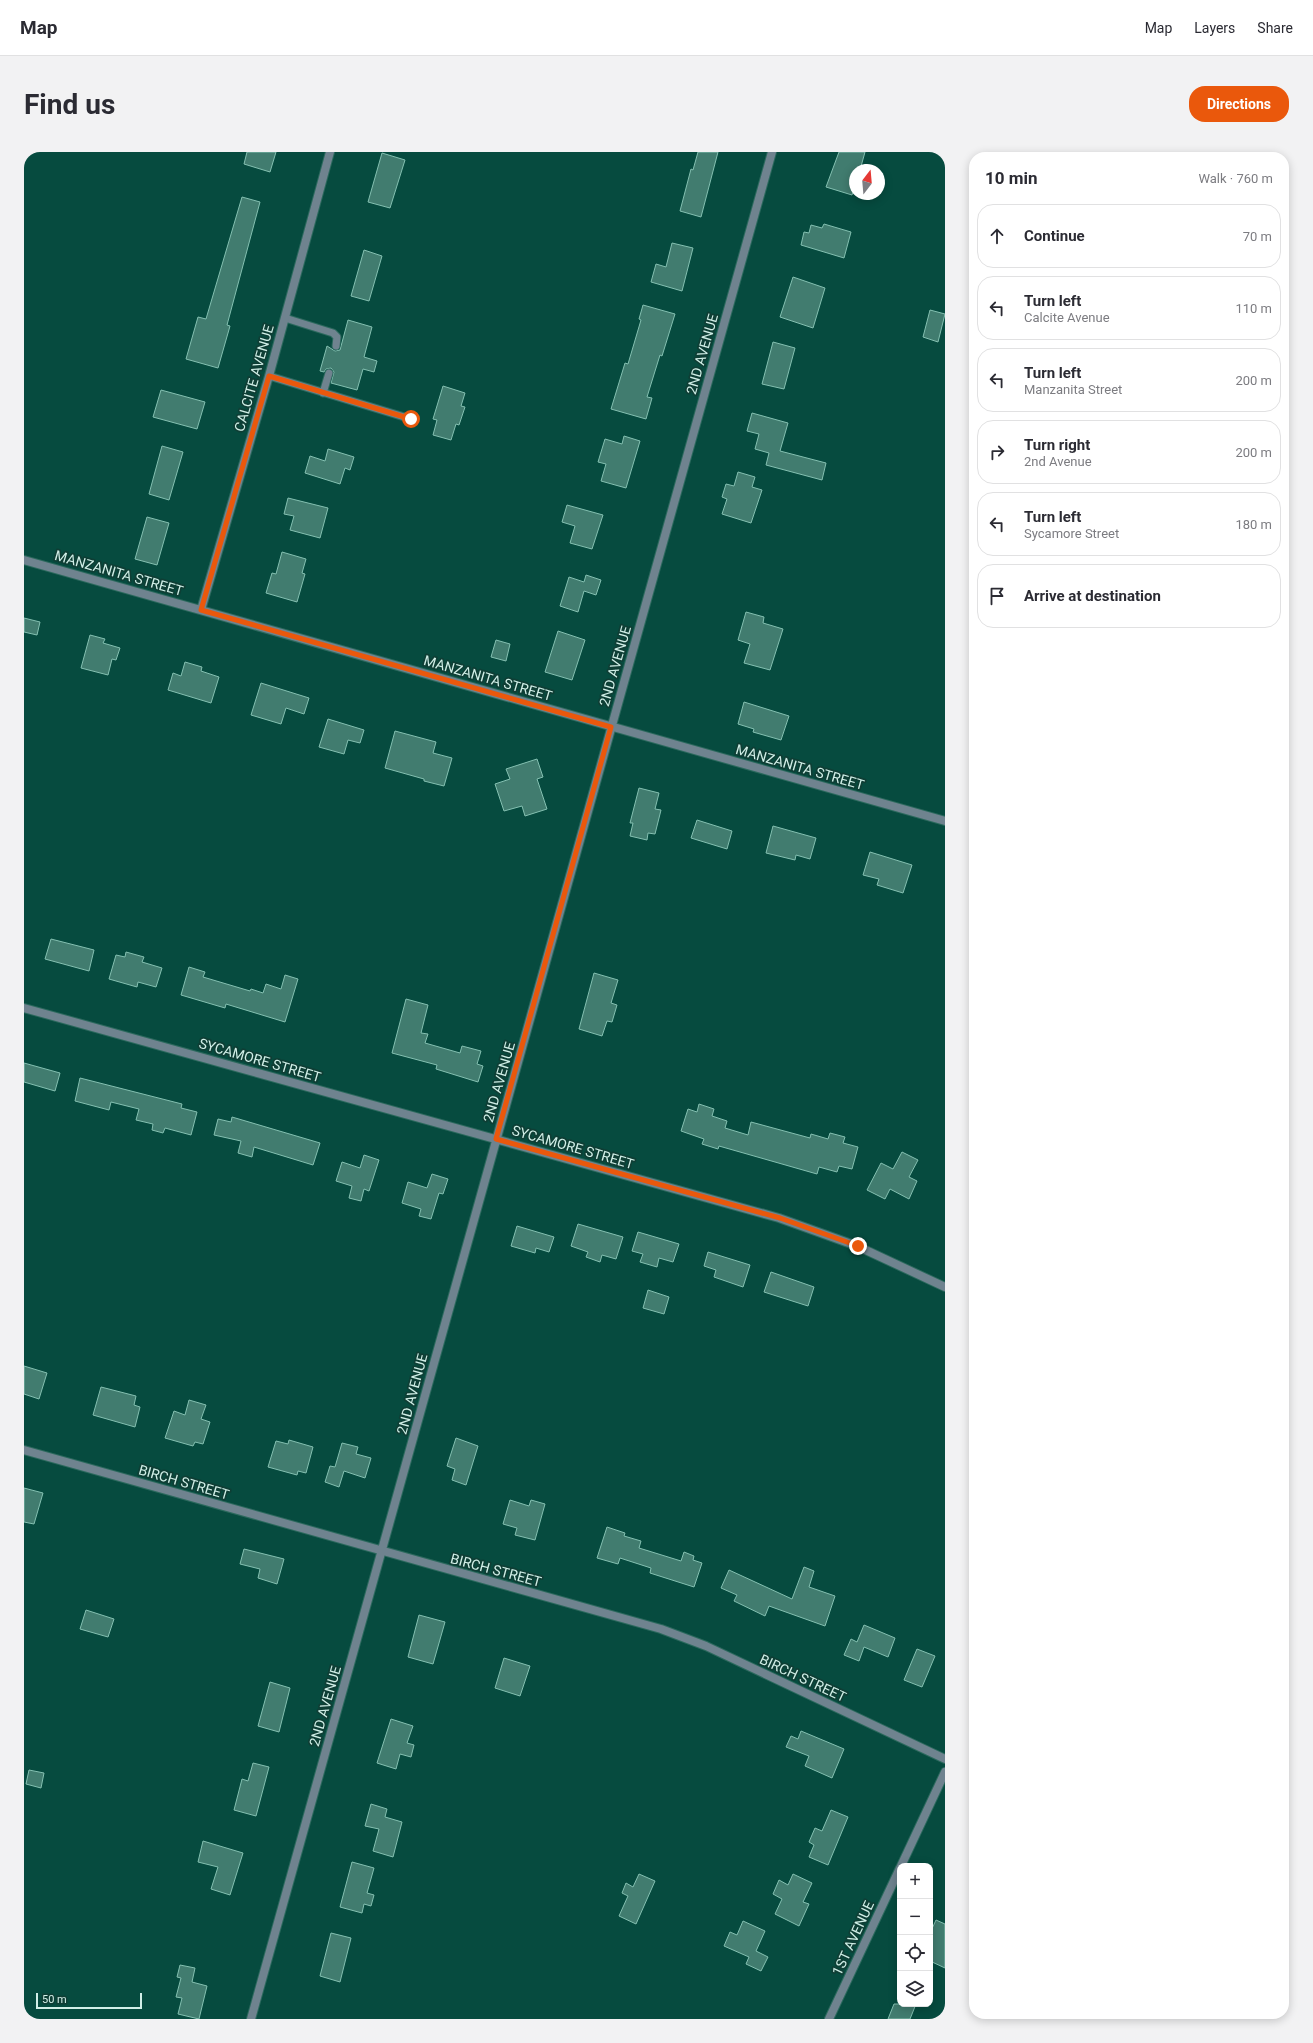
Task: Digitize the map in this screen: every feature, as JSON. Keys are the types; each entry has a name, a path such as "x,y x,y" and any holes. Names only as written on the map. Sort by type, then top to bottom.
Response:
{"street":[{"name":"CALCITE AVENUE","path":"201,610 269,376 330,152"},
{"name":"2ND AVENUE","path":"251,2019 772,152"},
{"name":"MANZANITA STREET","path":"24,560 945,821"},
{"name":"SYCAMORE STREET","path":"24,1008 806,1227 858,1246 945,1287"},
{"name":"BIRCH STREET","path":"24,1450 382,1552 630,1620 685,1638 945,1759"},
{"name":"1ST AVENUE","path":"902,1863 945,1772"},
{"name":"1ST AVENUE","path":"829,2019 897,1873"}],"lane":[{"path":"285,318 333,333 336,337 336,346"},
{"path":"323,393 329,373"},
{"path":"269,376 411,419"}],"building":[{"path":"247,152 276,152 270,172 244,164"},
{"path":"698,152 718,152 701,217 680,211 691,169 693,170"},
{"path":"839,152 865,152 862,164 849,164 849,194 826,187"},
{"path":"382,153 405,160 390,208 368,202"},
{"path":"242,197 260,202 227,325 230,326 218,368 186,359 198,317 206,319"},
{"path":"824,224 851,232 844,258 801,245 804,232 809,233 811,225 822,228"},
{"path":"672,243 693,248 682,291 651,282 656,264 666,267"},
{"path":"364,250 382,256 369,301 351,296"},
{"path":"793,277 825,288 813,328 780,317"},
{"path":"643,305 675,314 647,397 652,398 646,419 611,409 625,363 628,364 641,320 639,319"},
{"path":"930,310 945,314 938,342 923,337"},
{"path":"348,320 372,327 364,357 377,361 374,372 363,369 357,390 331,383 334,372 331,368 326,369 324,372 320,371 327,346 335,351 340,350"},
{"path":"773,342 795,348 784,389 762,384"},
{"path":"443,386 465,393 461,406 465,407 459,425 456,424 451,440 433,435 437,420 433,419"},
{"path":"161,390 205,402 197,429 153,417"},
{"path":"752,413 788,423 780,451 826,463 822,480 766,465 769,453 755,449 759,434 747,431"},
{"path":"624,436 640,441 626,488 601,481 606,464 598,462 605,439 622,444"},
{"path":"162,446 183,452 169,500 149,494"},
{"path":"328,449 354,457 350,470 345,468 340,484 305,473 310,456 325,461"},
{"path":"738,472 755,477 752,487 762,490 751,523 722,514 727,499 722,497 726,484 734,486"},
{"path":"288,498 328,508 320,538 290,530 294,516 284,514"},
{"path":"567,505 603,515 592,549 570,543 575,526 562,522"},
{"path":"147,517 169,523 157,565 135,559"},
{"path":"282,552 306,559 302,573 305,574 297,602 266,593 272,573 276,574"},
{"path":"586,575 601,580 596,595 584,591 578,612 560,606 569,577 584,582"},
{"path":"746,612 764,617 763,623 783,629 770,670 744,663 750,644 738,640"},
{"path":"24,618 40,622 37,635 24,632"},
{"path":"558,631 585,640 572,680 545,672"},
{"path":"90,635 105,639 103,643 120,648 116,660 112,659 108,675 81,668"},
{"path":"496,640 510,644 506,661 491,657"},
{"path":"185,662 202,667 201,671 219,677 211,703 168,690 173,673 181,676"},
{"path":"261,683 309,698 304,714 286,708 281,724 251,715"},
{"path":"744,702 789,716 781,740 753,732 754,729 738,724"},
{"path":"328,719 364,730 360,743 348,740 344,754 319,747"},
{"path":"395,731 436,742 433,753 452,758 444,786 385,768"},
{"path":"537,759 543,777 537,779 547,809 525,816 522,806 504,811 495,784 510,779 506,769"},
{"path":"639,788 659,793 655,809 661,810 655,834 648,833 647,840 630,836 633,823 630,823"},
{"path":"697,820 732,831 727,849 691,838"},
{"path":"773,826 816,838 810,859 796,855 795,860 766,853"},
{"path":"870,852 912,865 903,893 877,885 879,879 863,875"},
{"path":"51,939 94,950 89,971 45,959"},
{"path":"126,952 144,957 142,962 162,968 156,987 138,982 137,987 109,979 116,955 125,957"},
{"path":"189,967 205,972 203,977 250,991 251,989 263,993 266,984 281,989 285,975 298,979 285,1022 226,1004 225,1008 181,995"},
{"path":"594,973 618,980 611,1003 617,1005 612,1022 607,1021 602,1036 579,1029"},
{"path":"406,999 428,1005 421,1033 428,1034 425,1043 460,1053 462,1046 481,1051 477,1064 483,1066 478,1082 436,1069 437,1065 392,1053"},
{"path":"24,1063 60,1073 55,1091 24,1082"},
{"path":"80,1078 182,1104 181,1108 197,1112 191,1135 165,1128 163,1133 152,1130 153,1124 136,1120 139,1109 111,1102 109,1110 75,1101"},
{"path":"699,1104 714,1109 712,1116 727,1121 725,1128 748,1135 751,1122 810,1138 811,1134 828,1139 830,1133 845,1137 843,1143 858,1147 852,1169 839,1166 837,1172 819,1167 817,1174 719,1146 718,1149 702,1144 704,1139 681,1131 688,1109 697,1112"},
{"path":"232,1117 320,1143 313,1165 254,1147 252,1157 238,1153 241,1141 214,1135 218,1119 231,1122"},
{"path":"902,1152 918,1160 909,1177 917,1181 909,1199 890,1189 885,1199 867,1190 881,1163 893,1169"},
{"path":"364,1155 379,1160 369,1191 364,1189 361,1201 349,1198 352,1186 336,1181 342,1162 360,1168"},
{"path":"432,1174 448,1179 443,1194 439,1193 431,1219 419,1216 421,1209 402,1203 408,1182 427,1188"},
{"path":"578,1224 623,1237 616,1259 602,1255 600,1262 586,1257 588,1252 571,1246"},
{"path":"517,1226 554,1237 549,1252 536,1248 535,1253 511,1246"},
{"path":"638,1232 679,1244 673,1262 659,1258 657,1267 640,1262 643,1254 632,1251"},
{"path":"708,1252 750,1265 743,1287 714,1277 716,1270 704,1266"},
{"path":"771,1272 814,1287 808,1306 764,1292"},
{"path":"648,1290 669,1297 664,1314 643,1308"},
{"path":"24,1366 47,1373 39,1399 24,1394"},
{"path":"101,1387 136,1396 134,1405 140,1407 135,1427 93,1415"},
{"path":"189,1400 206,1405 201,1419 210,1422 203,1444 195,1442 193,1446 165,1438 174,1411 185,1415"},
{"path":"456,1438 478,1446 466,1485 452,1480 455,1469 447,1466"},
{"path":"289,1440 313,1447 306,1473 298,1471 297,1475 268,1467 276,1441 288,1444"},
{"path":"342,1443 358,1447 356,1454 371,1458 365,1478 344,1471 339,1487 325,1482 330,1466 335,1467"},
{"path":"24,1488 43,1493 34,1524 24,1522"},
{"path":"510,1500 529,1506 531,1500 545,1504 535,1540 515,1535 517,1528 503,1524"},
{"path":"607,1527 625,1533 624,1536 641,1541 639,1548 681,1561 684,1552 694,1556 693,1560 702,1563 694,1587 650,1573 651,1568 620,1558 618,1564 597,1558"},
{"path":"244,1549 284,1559 277,1584 258,1578 260,1569 240,1564"},
{"path":"804,1567 814,1571 809,1587 835,1596 825,1626 769,1606 765,1616 734,1601 737,1595 721,1588 729,1570 792,1599"},
{"path":"86,1610 114,1619 108,1637 80,1629"},
{"path":"419,1615 445,1622 433,1664 408,1657"},
{"path":"864,1625 895,1638 888,1657 864,1647 859,1661 844,1655 851,1639 857,1642"},
{"path":"917,1649 935,1656 922,1687 904,1680"},
{"path":"504,1658 530,1666 520,1696 495,1688"},
{"path":"270,1682 290,1688 279,1732 258,1726"},
{"path":"391,1719 413,1726 407,1743 414,1745 411,1757 400,1754 396,1769 377,1763"},
{"path":"801,1731 844,1749 832,1778 805,1766 809,1756 786,1747 791,1736 798,1739"},
{"path":"253,1763 269,1767 256,1816 234,1810 242,1779 248,1781"},
{"path":"29,1770 44,1773 41,1788 26,1784"},
{"path":"371,1804 387,1809 385,1817 402,1822 393,1857 373,1851 379,1829 365,1826"},
{"path":"831,1810 848,1817 828,1865 809,1857 814,1845 809,1842 815,1828 822,1831"},
{"path":"203,1841 243,1853 230,1895 211,1889 218,1867 198,1862"},
{"path":"352,1862 374,1868 367,1893 374,1895 371,1906 364,1904 362,1913 340,1907"},
{"path":"639,1874 655,1881 636,1924 619,1916 628,1896 622,1893 626,1883 633,1887"},
{"path":"793,1874 812,1883 803,1902 809,1904 799,1926 775,1914 782,1899 773,1894 779,1880 788,1885"},
{"path":"936,1920 945,1924 945,1968 933,1962 933,1926"},
{"path":"743,1921 765,1931 756,1951 768,1957 761,1971 746,1964 749,1957 724,1946 730,1932 737,1935"},
{"path":"331,1933 351,1938 340,1982 320,1976"},
{"path":"180,1965 195,1968 192,1982 207,1986 199,2019 178,2014 182,1998 176,1997 181,1978 177,1977"},
{"path":"894,2004 897,2004 897,2007 915,2007 910,2019 888,2019"}],"route":[{"path":"411,419 269,376 201,610 611,727 496,1139 780,1218 858,1246"}]}
